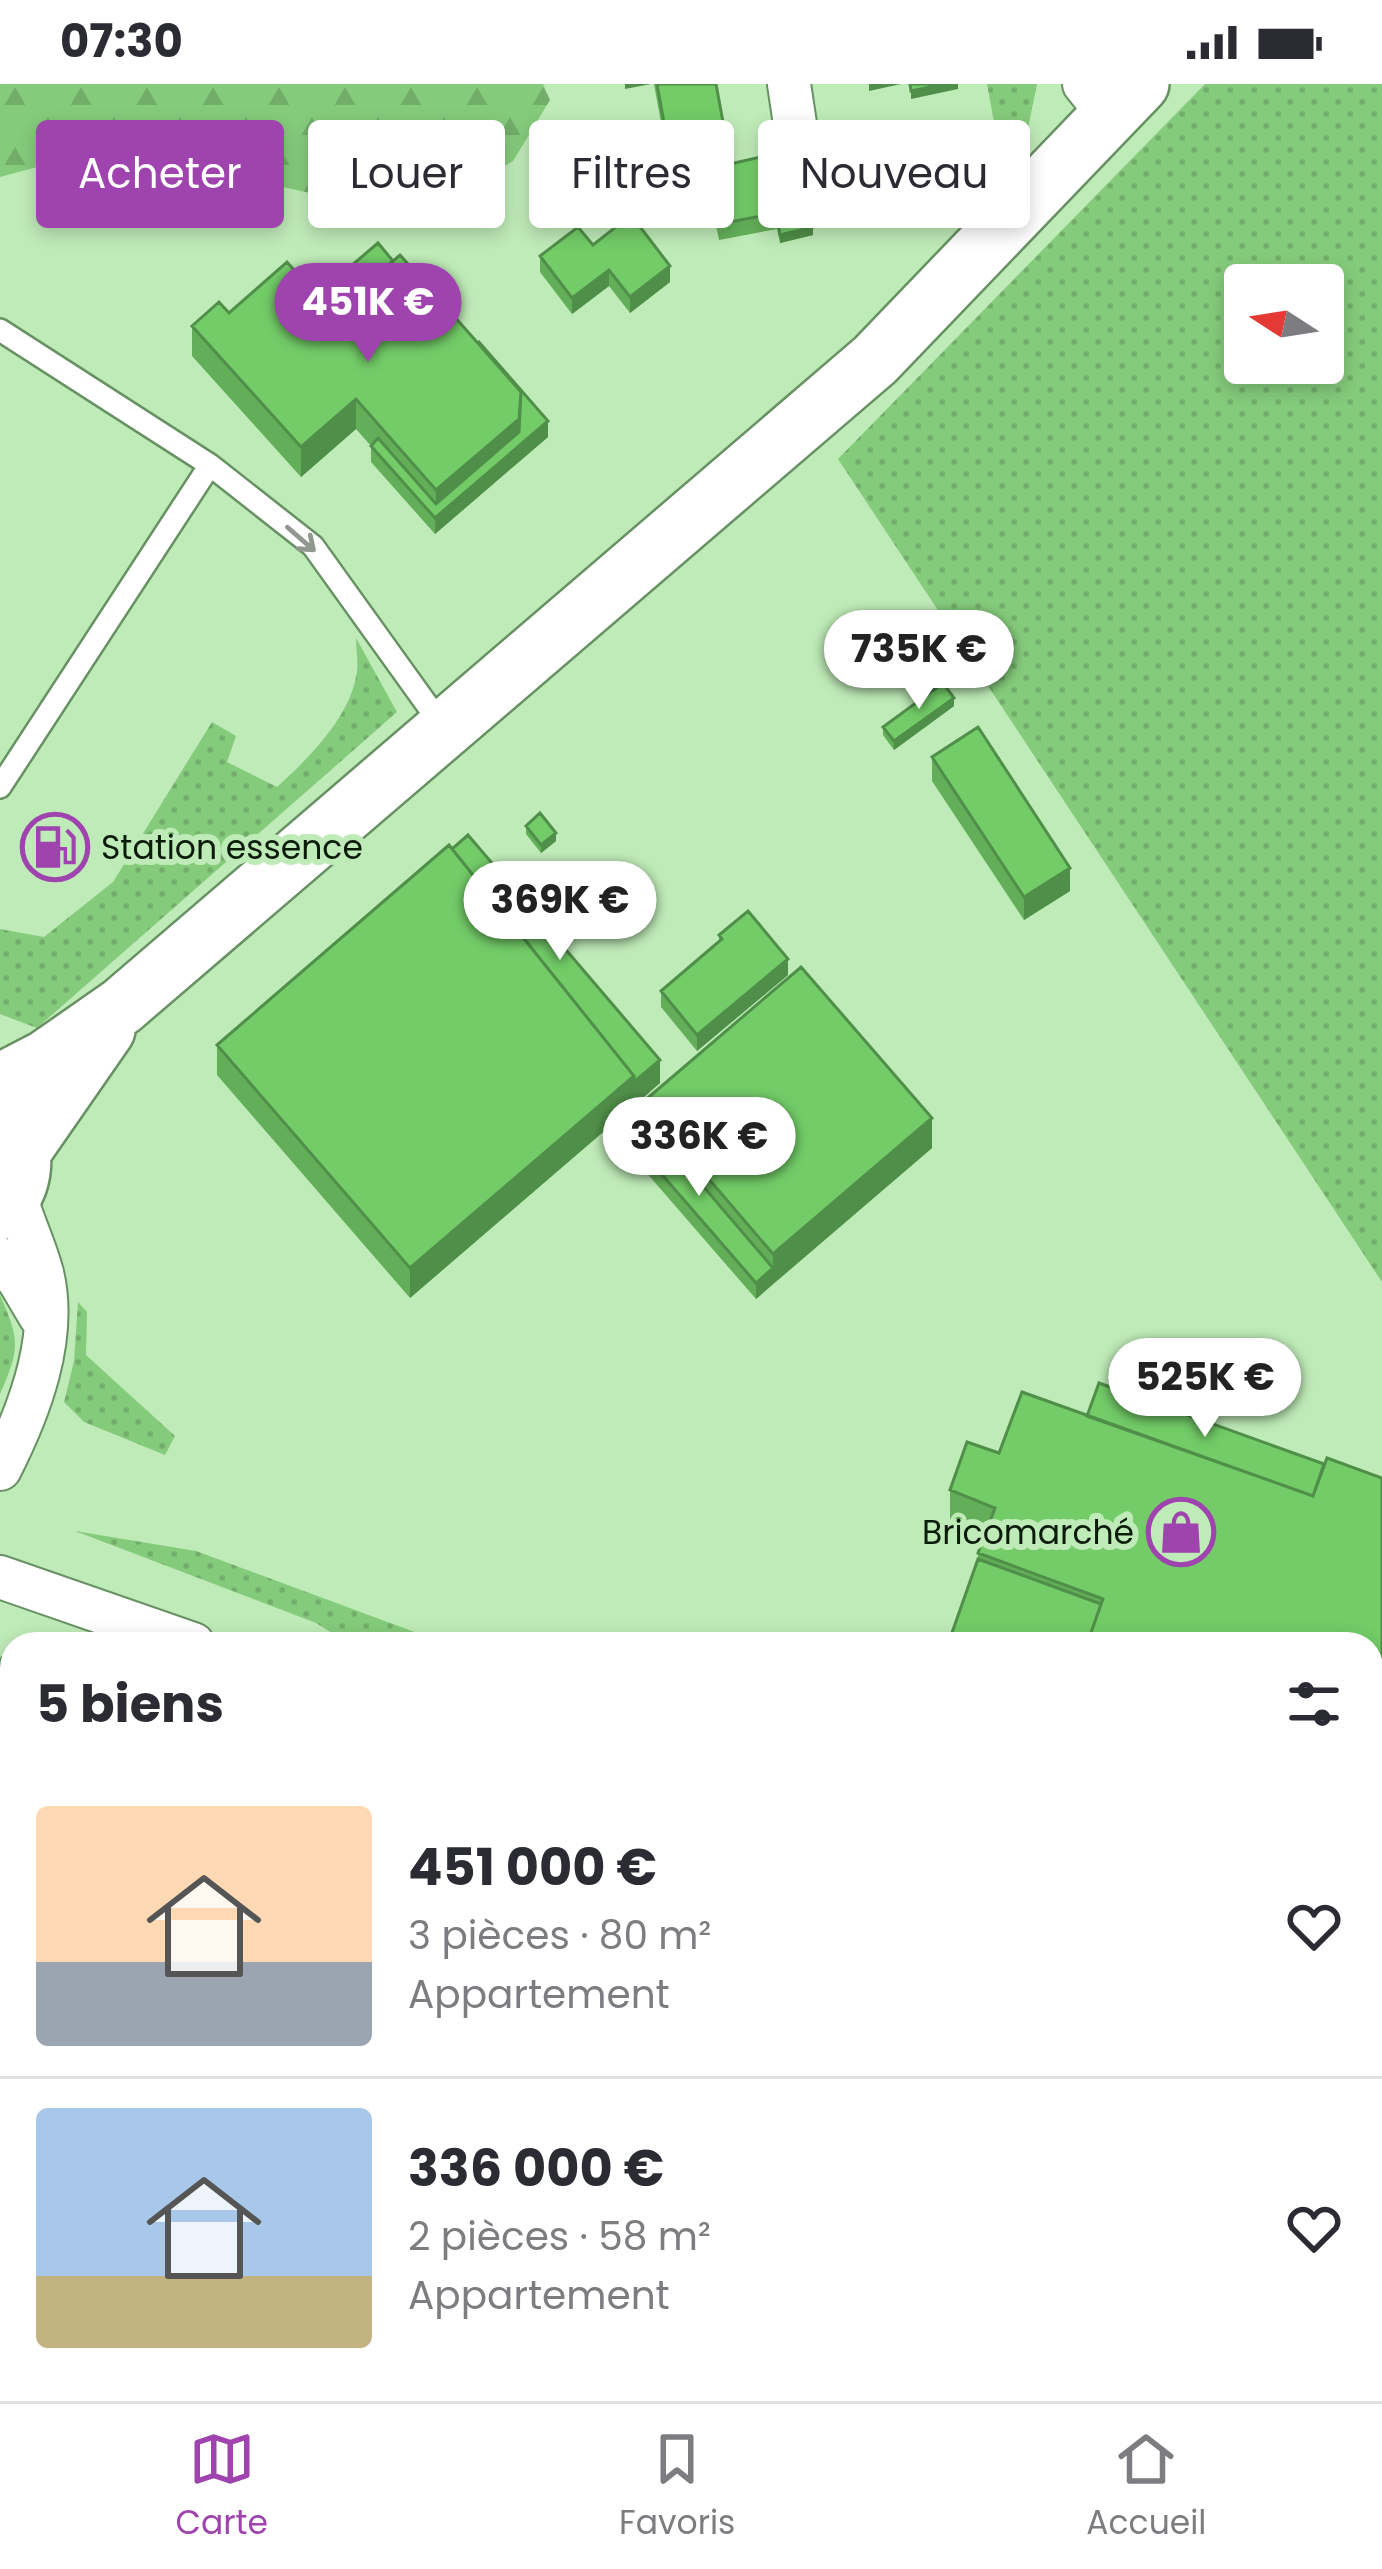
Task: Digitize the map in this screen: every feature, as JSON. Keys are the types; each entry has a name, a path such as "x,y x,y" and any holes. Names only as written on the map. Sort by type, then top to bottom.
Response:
{"main road":[{"path":"0,1083 46,1059 122,1006 875,360 1111,94"},
{"path":"9,1167 122,1006"}],"street":[{"path":"788,84 794,120"},
{"path":"0,1469 23,1425 47,1327 42,1273 23,1228 9,1167"},
{"path":"0,1259 47,1327"},
{"path":"0,1577 158,1632"}],"lane":[{"path":"0,330 210,465 313,546 444,729"},
{"path":"0,787 210,465"}],"green space":[{"path":"0,84 543,84 550,100 538,120 529,120 529,135 505,166 505,120 308,120 308,193 284,187 284,120 36,120 36,167 0,177"},
{"path":"987,84 1037,84 1030,120 994,120"},
{"path":"1205,84 1382,84 1382,1282 838,459"},
{"path":"356,638 397,712 37,1028 0,1014 0,929 44,937 113,882 212,722 236,736 227,762 277,787 314,751 345,708 357,672"},
{"path":"0,1295 15,1344 0,1394"},
{"path":"78,1302 87,1312 86,1355 175,1436 165,1455 84,1422 64,1402 74,1361"},
{"path":"75,1531 196,1551 415,1632 330,1632"}],"building":[{"path":"657,84 716,84 723,120 663,120"},
{"path":"910,84 944,84 911,91"},
{"path":"758,158 758,217 734,221 734,163"},
{"path":"577,228 593,245 615,228 641,228 670,266 630,297 609,270 572,298 540,256"},
{"path":"779,228 809,228 780,235"},
{"path":"378,243 393,261 333,313 317,295"},
{"path":"400,255 521,392 519,419 436,490 356,399 301,447 192,326 219,302 229,313 287,262 333,313"},
{"path":"478,341 548,421 435,518 371,446 378,438 436,504 519,432 521,392"},
{"path":"943,683 954,698 894,741 883,727"},
{"path":"978,727 1070,868 1024,897 932,757"},
{"path":"540,813 556,833 541,845 526,826"},
{"path":"468,835 660,1060 634,1082 634,1076 452,849"},
{"path":"449,845 634,1076 410,1268 217,1045"},
{"path":"748,911 788,959 697,1035 661,991"},
{"path":"801,967 932,1118 773,1254 643,1102"},
{"path":"643,1116 773,1268 756,1283 625,1132"},
{"path":"1099,1383 1324,1464 1313,1496 1087,1416"},
{"name":"Bricomarché","path":"1022,1392 1313,1496 1327,1458 1382,1478 1382,1632 1091,1632 1103,1599 978,1553 995,1508 950,1490 967,1442 999,1453"},
{"path":"978,1559 1101,1604 1091,1632 952,1632"}],"place":[{"name":"Station essence","path":"55,847"},
{"name":"Bricomarché","path":"1181,1532"}]}
